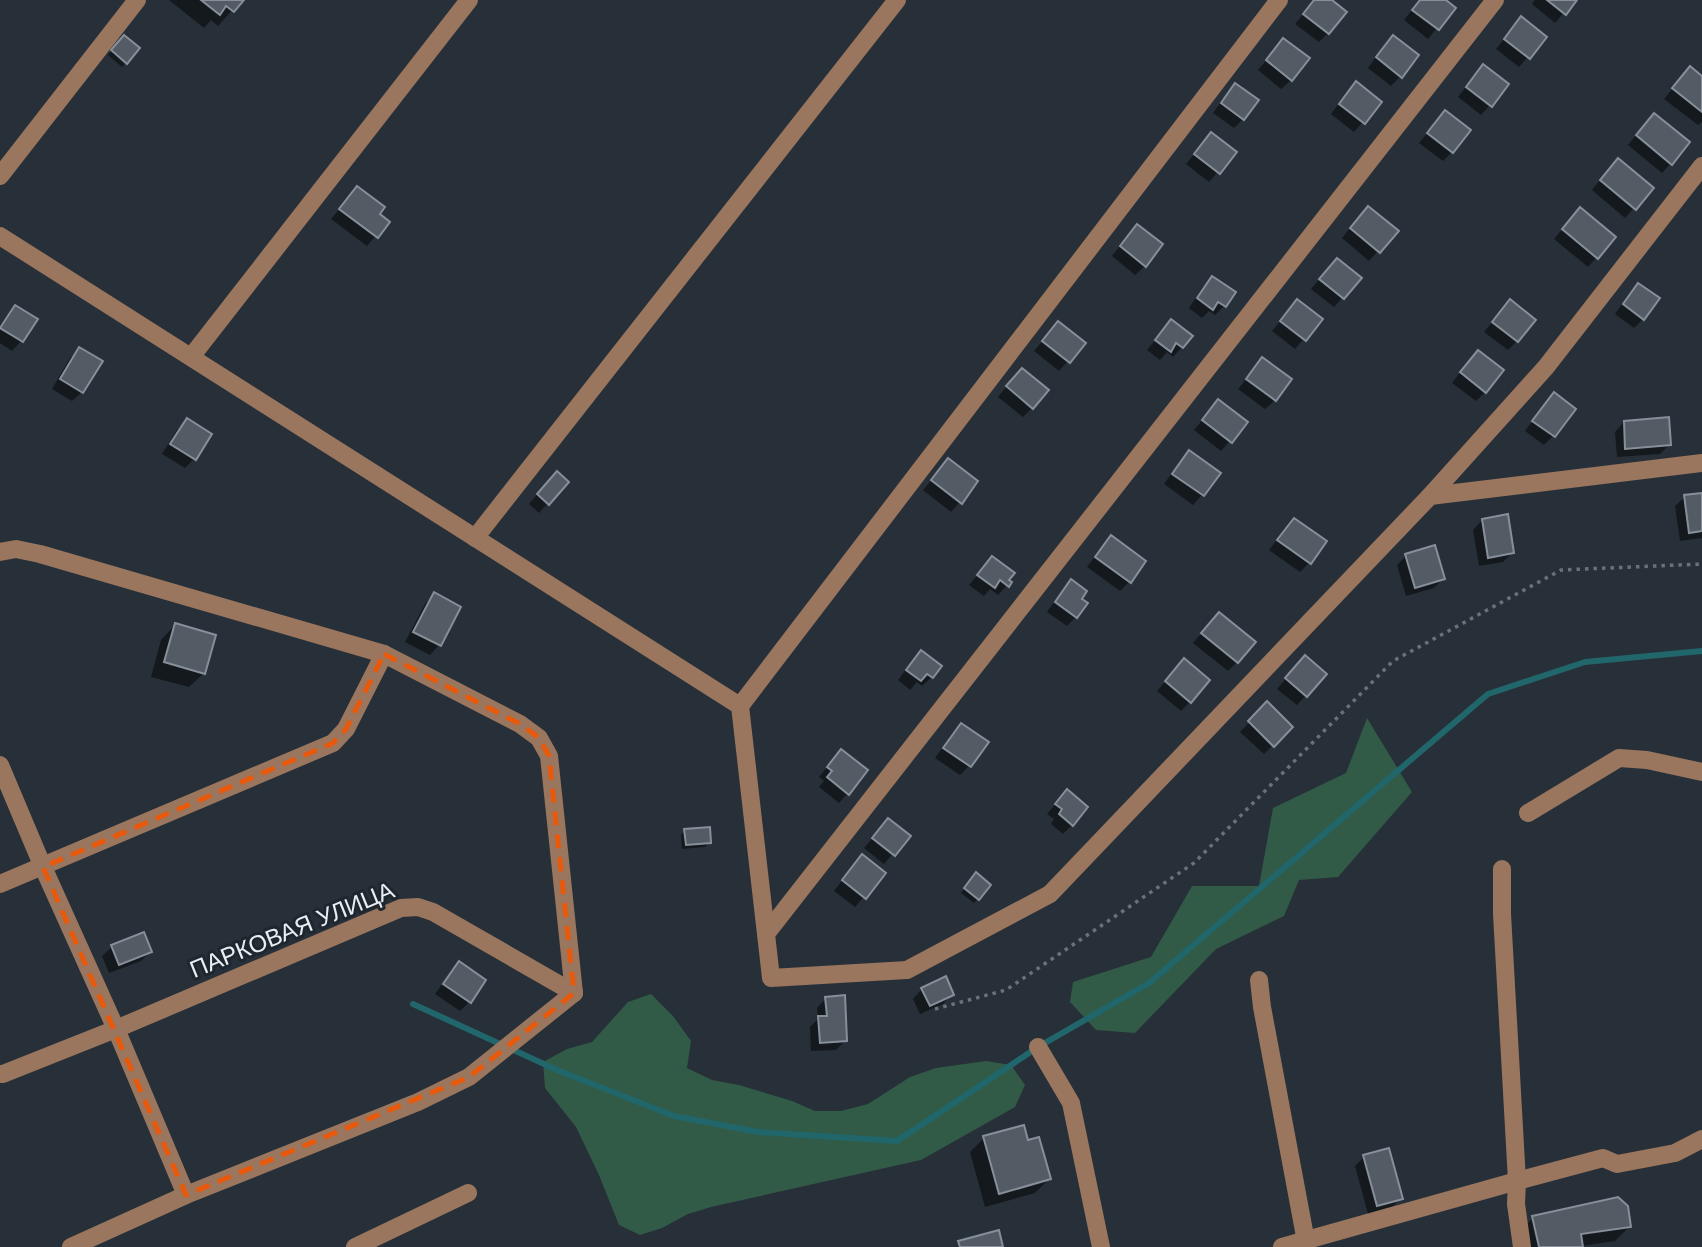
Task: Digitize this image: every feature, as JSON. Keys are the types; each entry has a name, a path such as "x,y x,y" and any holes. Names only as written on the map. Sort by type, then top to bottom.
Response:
{"street":[{"path":"0,176 137,0"},
{"path":"191,357 469,0"},
{"path":"475,538 897,0"},
{"path":"1279,0 740,706 771,978 907,970 1050,894 1430,496 1546,367 1702,166"},
{"path":"766,934 1495,0"},
{"path":"0,236 740,706"},
{"path":"1430,496 1702,463"},
{"path":"0,552 16,549 40,554 384,654 520,724 539,737 549,755 574,993 469,1077 418,1102 186,1195 71,1247"},
{"path":"0,884 333,743 346,729 384,654"},
{"path":"1528,813 1619,758 1647,760 1702,772"},
{"path":"0,765 186,1195"},
{"path":"1502,869 1516,1204 1522,1247"},
{"name":"ПАРКОВАЯ УЛИЦА","path":"0,1074 116,1029 401,908 418,907 433,912 574,993"},
{"path":"1259,980 1306,1243"},
{"path":"1038,1047 1071,1103 1101,1247"},
{"path":"1282,1247 1306,1243 1325,1235 1604,1158 1617,1164 1675,1153 1702,1139"},
{"path":"355,1247 468,1193"}],"path":[{"path":"935,1009 1006,990 1194,863 1392,661 1560,570 1702,564"}],"highlighted area":[{"path":"384,654 520,724 539,738 549,756 574,993 469,1077 186,1195 43,867 333,743 346,729"}],"green space":[{"path":"1367,718 1412,792 1338,877 1299,880 1284,916 1216,949 1135,1033 1096,1030 1070,1002 1073,982 1151,957 1192,886 1259,886 1273,808 1346,773"},
{"path":"651,994 673,1016 691,1041 687,1068 712,1080 739,1085 815,1111 841,1111 868,1104 910,1077 936,1068 986,1061 1011,1065 1025,1085 1015,1107 921,1160 711,1207 640,1235 619,1225 576,1127 545,1088 543,1062 567,1049 592,1042 628,1002"}],"building":[{"path":"201,0 244,0 234,12 226,6 220,15"},
{"path":"1314,0 1332,0 1347,12 1329,34 1303,14"},
{"path":"1420,0 1446,0 1456,8 1439,30 1412,10"},
{"path":"1547,0 1577,0 1566,15"},
{"path":"1521,16 1547,37 1530,59 1504,39"},
{"path":"124,35 140,48 127,64 111,50"},
{"path":"1393,35 1419,55 1402,78 1376,57"},
{"path":"1283,38 1310,58 1292,81 1266,60"},
{"path":"1483,64 1509,84 1492,107 1466,87"},
{"path":"1690,66 1702,76 1702,112 1672,88"},
{"path":"1356,81 1382,102 1365,124 1339,104"},
{"path":"1235,83 1259,100 1244,120 1221,103"},
{"path":"1445,110 1471,130 1453,153 1427,133"},
{"path":"1654,113 1690,142 1672,165 1636,135"},
{"path":"1211,132 1237,152 1220,174 1194,154"},
{"path":"1618,158 1654,188 1636,210 1600,180"},
{"path":"357,186 385,207 380,214 390,222 378,238 339,209"},
{"path":"1368,206 1399,231 1380,253 1350,228"},
{"path":"1580,207 1616,237 1598,259 1562,229"},
{"path":"1137,224 1163,244 1146,267 1120,246"},
{"path":"1337,258 1362,278 1344,299 1319,279"},
{"path":"1212,276 1236,292 1226,307 1218,302 1213,310 1197,298"},
{"path":"1638,283 1660,298 1644,320 1623,304"},
{"path":"1297,299 1323,319 1306,341 1280,321"},
{"path":"1510,299 1536,320 1518,342 1492,322"},
{"path":"15,305 38,319 23,342 0,328"},
{"path":"1171,319 1193,336 1183,348 1176,343 1171,352 1155,340"},
{"path":"1058,321 1086,343 1070,363 1042,341"},
{"path":"79,347 103,361 83,393 60,379"},
{"path":"1478,350 1504,370 1486,393 1460,372"},
{"path":"1262,357 1292,379 1276,401 1246,379"},
{"path":"1022,368 1049,390 1033,409 1006,386"},
{"path":"1554,392 1576,409 1555,437 1532,421"},
{"path":"1218,399 1248,422 1232,443 1202,420"},
{"path":"1669,417 1671,445 1625,449 1624,421"},
{"path":"187,418 212,434 196,460 170,444"},
{"path":"1189,450 1221,473 1204,496 1172,474"},
{"path":"948,458 978,481 962,504 931,480"},
{"path":"557,471 569,482 549,505 537,494"},
{"path":"1702,493 1702,531 1689,533 1684,495"},
{"path":"1508,514 1514,553 1488,558 1482,519"},
{"path":"1294,518 1327,541 1311,564 1277,540"},
{"path":"1111,535 1146,561 1131,583 1095,557"},
{"path":"1435,545 1445,579 1415,588 1405,554"},
{"path":"992,556 1015,573 1009,580 1012,582 1009,587 1000,580 995,588 977,575"},
{"path":"1071,579 1087,591 1082,599 1088,603 1077,618 1055,602"},
{"path":"434,592 461,607 441,646 413,632"},
{"path":"1219,612 1256,642 1238,663 1201,633"},
{"path":"175,623 216,635 205,674 164,662"},
{"path":"921,650 942,666 933,678 927,674 921,681 906,670"},
{"path":"1305,655 1327,674 1307,697 1285,678"},
{"path":"1184,658 1210,680 1191,703 1165,681"},
{"path":"1267,701 1293,727 1274,747 1248,721"},
{"path":"961,723 989,742 971,767 943,748"},
{"path":"841,749 868,770 849,795 827,777 832,771 827,767"},
{"path":"1067,789 1088,807 1073,826 1059,814 1062,809 1055,804"},
{"path":"888,818 911,836 895,856 872,838"},
{"path":"710,827 711,843 686,845 684,829"},
{"path":"862,854 886,873 866,899 842,880"},
{"path":"976,872 991,885 979,900 964,888"},
{"path":"144,932 152,952 119,965 111,945"},
{"path":"459,961 486,980 471,1003 443,984"},
{"path":"946,976 954,995 930,1006 921,988"},
{"path":"845,995 847,1041 820,1043 818,1016 827,1016 825,997"},
{"path":"1024,1125 1028,1140 1039,1137 1051,1179 999,1194 983,1136"},
{"path":"1389,1148 1403,1199 1377,1206 1363,1155"},
{"path":"1618,1197 1628,1206 1631,1227 1581,1234 1583,1247 1539,1247 1532,1216"},
{"path":"999,1230 1003,1247 960,1247 958,1241"}],"waterway":[{"path":"413,1004 557,1070 674,1116 758,1132 897,1141 1038,1047 1149,983 1488,694 1585,662 1702,651"}]}
